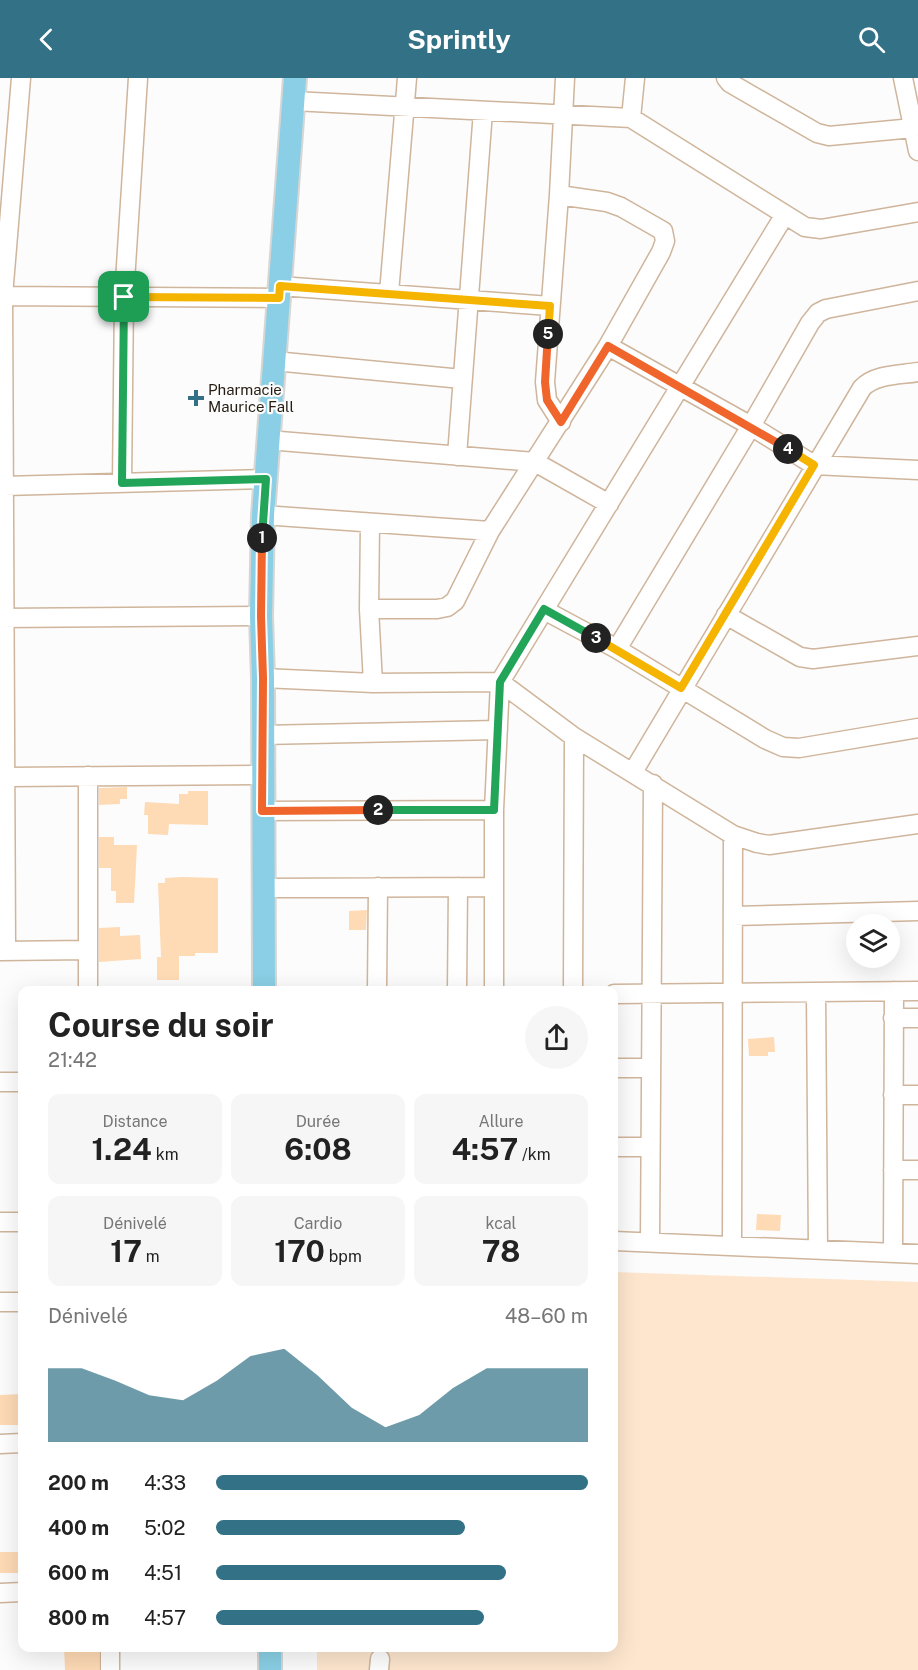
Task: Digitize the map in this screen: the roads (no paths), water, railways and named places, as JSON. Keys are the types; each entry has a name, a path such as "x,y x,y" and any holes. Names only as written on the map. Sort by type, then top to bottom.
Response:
{"main road":[{"path":"264,986 261,616 263,515 295,78"},
{"path":"270,1652 270,1670"}],"street":[{"path":"21,78 1,296 6,777 3,950 88,950"},
{"path":"122,483 124,297 138,78"},
{"path":"389,293 407,78"},
{"path":"561,422 547,400 545,382 565,78"},
{"path":"631,118 635,78"},
{"path":"726,78 730,83 817,133 829,136 913,128"},
{"path":"903,78 918,151"},
{"path":"293,101 631,118 784,216 813,230 918,212"},
{"path":"456,456 483,111"},
{"path":"369,609 447,607 455,601 490,531 608,346 661,252 665,241 663,231 621,207 607,202 559,195"},
{"path":"494,986 494,810 500,682 784,216"},
{"path":"617,649 818,313 826,309 918,291"},
{"path":"1,296 124,297 280,292 389,293 550,306"},
{"path":"608,346 751,426 814,465 918,470"},
{"path":"274,361 462,378"},
{"path":"633,772 862,388 867,382 918,372"},
{"path":"268,440 535,462 609,504"},
{"path":"4,486 266,479"},
{"path":"263,515 490,531"},
{"path":"370,523 369,609 373,683"},
{"path":"544,609 617,649 765,739 783,747 799,748 918,728"},
{"path":"726,615 800,657 813,659 918,646"},
{"path":"3,618 261,616"},
{"path":"263,678 373,683 500,682 574,737 734,835 757,843 769,845 918,824"},
{"path":"262,735 498,730"},
{"path":"573,986 574,737"},
{"path":"6,777 262,775"},
{"path":"88,776 88,986"},
{"path":"650,1242 653,784"},
{"path":"262,811 494,810"},
{"path":"732,1246 734,835"},
{"path":"377,986 378,887"},
{"path":"457,986 458,887"},
{"path":"263,888 494,887"},
{"path":"733,916 918,911"},
{"path":"893,1253 894,991"},
{"path":"618,994 918,991"},
{"path":"816,992 818,1250"},
{"path":"893,1018 918,1018"},
{"path":"618,1068 651,1068"},
{"path":"0,1082 18,1082"},
{"path":"893,1095 918,1095"},
{"path":"618,1147 650,1147"},
{"path":"893,1170 918,1170"},
{"path":"0,1222 18,1222"},
{"path":"618,1241 918,1254"},
{"path":"0,1302 18,1302"},
{"path":"0,1444 18,1443"},
{"path":"0,1593 18,1592"},
{"path":"110,1652 110,1670"}],"place":[{"name":"Pharmacie Maurice Fall","path":"196,398"}]}
